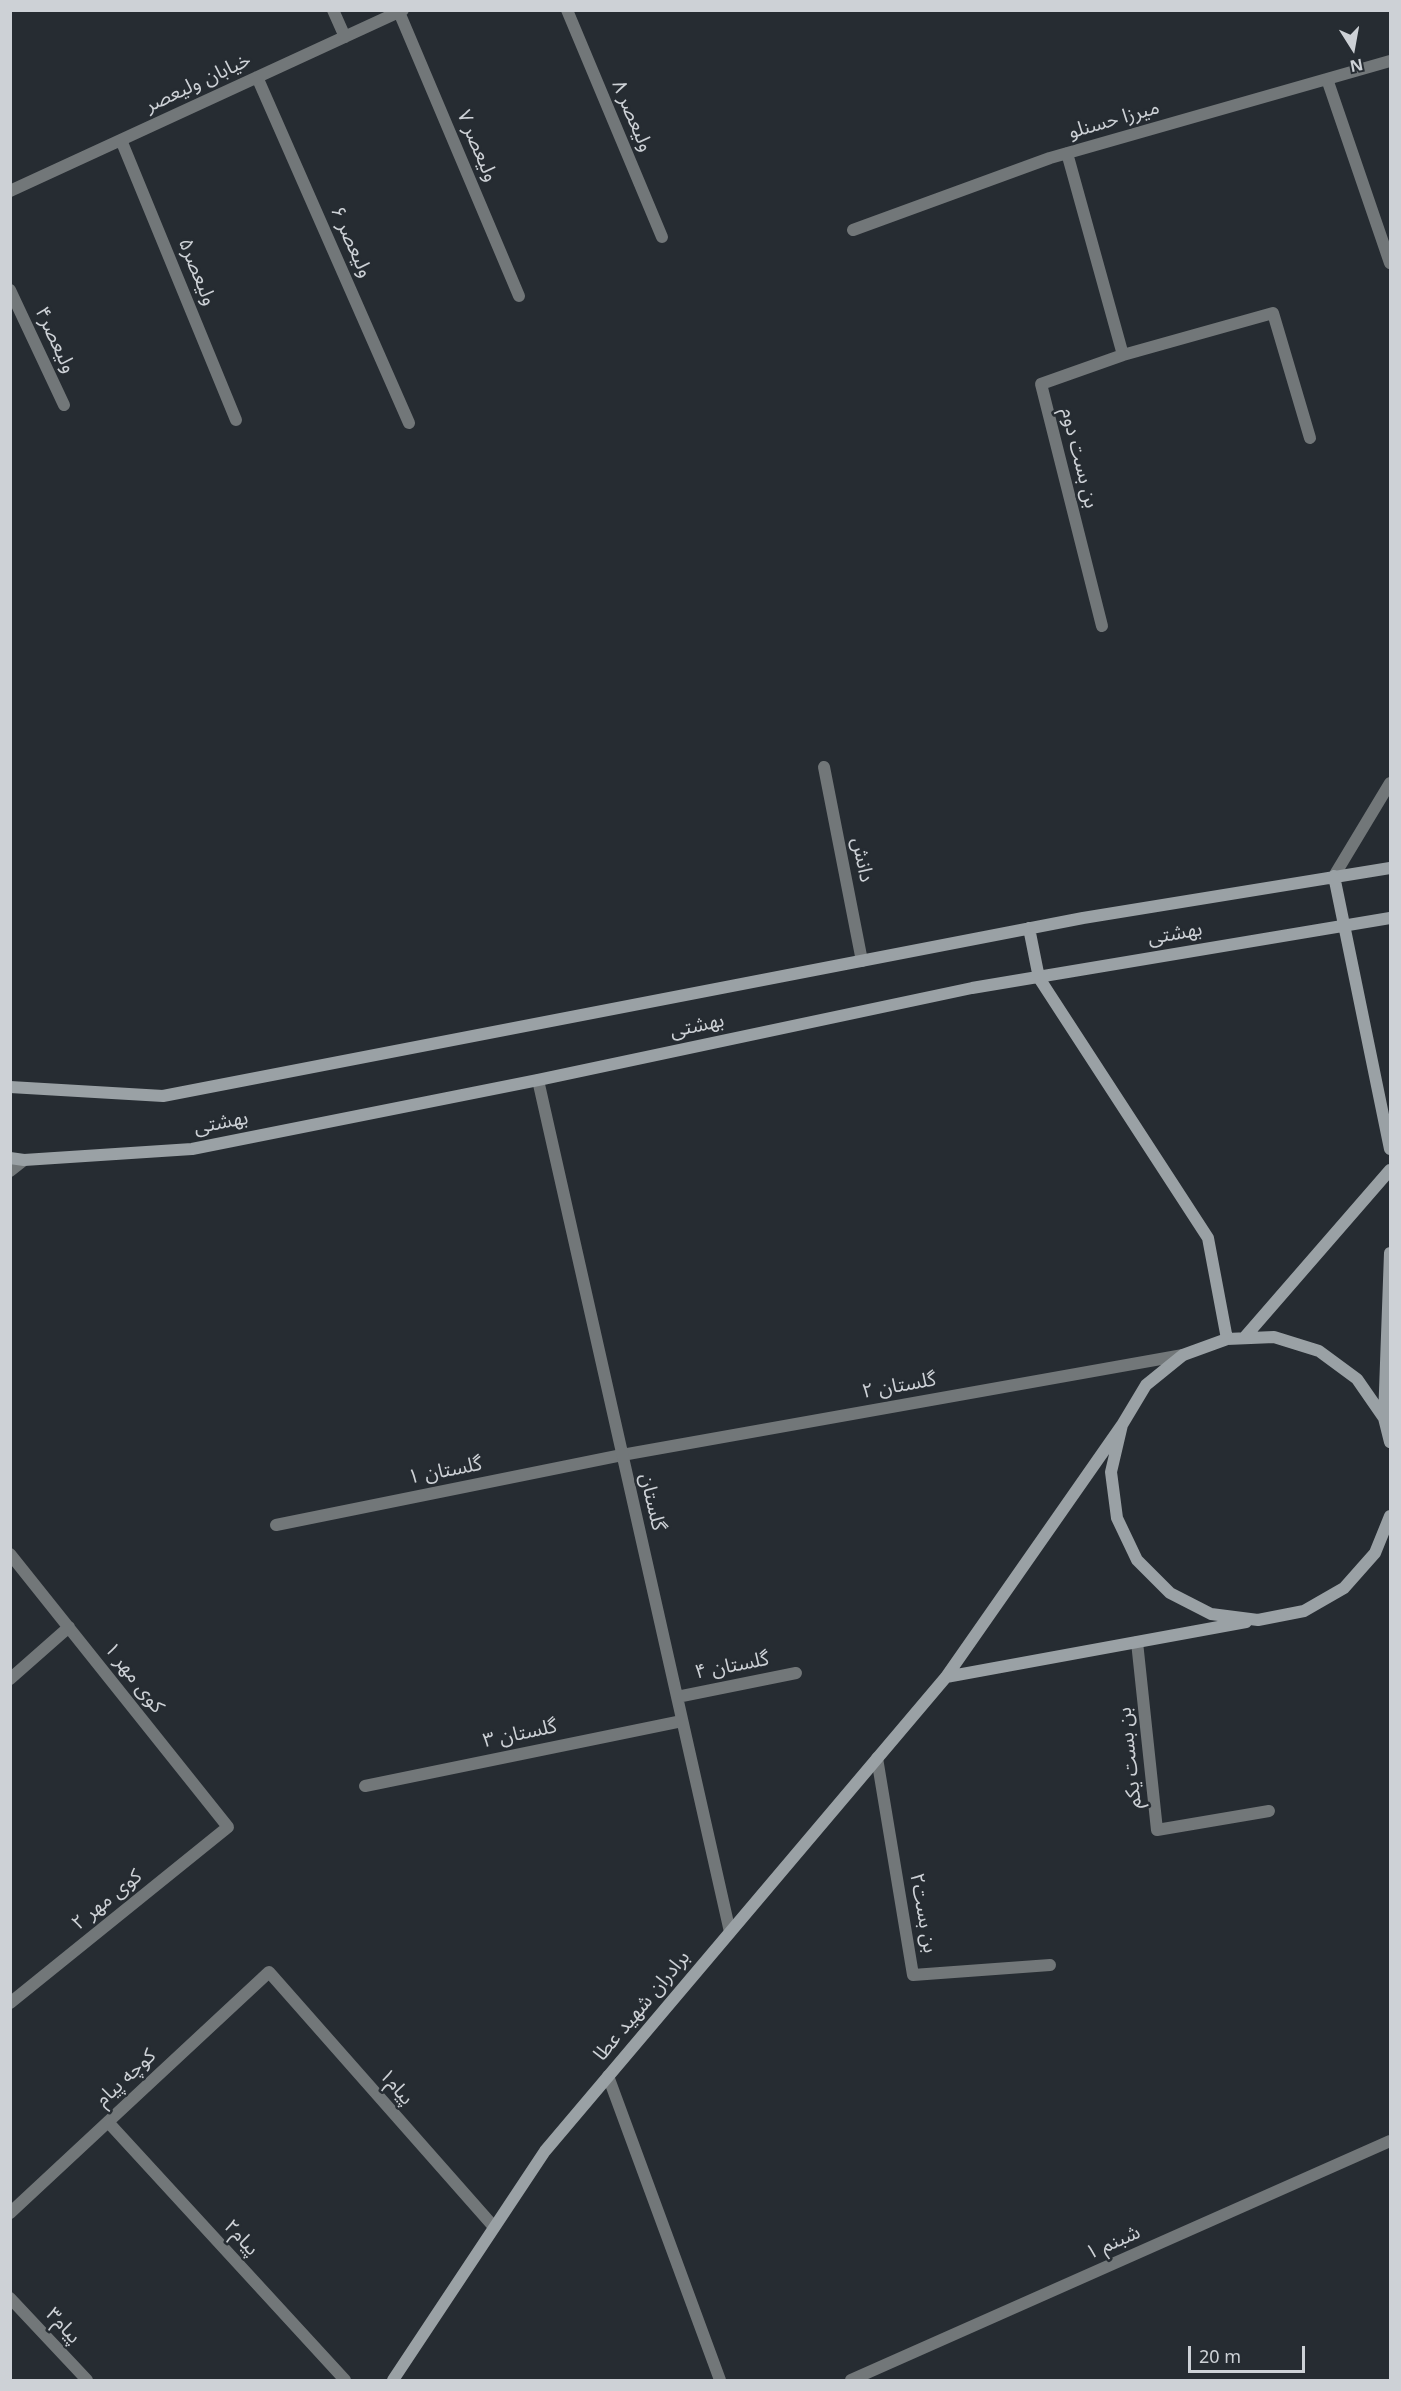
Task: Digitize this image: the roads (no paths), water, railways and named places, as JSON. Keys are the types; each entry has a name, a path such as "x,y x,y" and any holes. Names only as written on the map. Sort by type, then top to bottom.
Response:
{"main road":[{"name":"بهشتی","path":"10,1087 163,1096 1029,928 1390,868"},
{"path":"1334,876 1390,1146"},
{"name":"بهشتی","path":"10,1158 24,1160 192,1149 537,1080 972,988 1390,918"},
{"path":"1029,928 1039,978 1208,1238 1227,1339"},
{"path":"1244,1338 1390,1170"},
{"path":"1390,1253 1384,1418 1390,1443"},
{"path":"1258,1620 1211,1614 1170,1593 1137,1560 1117,1518 1112,1472 1122,1425 1146,1385 1183,1355 1227,1339 1274,1337 1319,1351 1357,1379 1384,1418"},
{"name":"برادران شهید عطا","path":"393,2380 545,2151 946,1677 1122,1425"},
{"path":"946,1677 1304,1611 1344,1588 1375,1553 1390,1516"}],"street":[{"path":"333,10 345,37"},
{"name":"ولیعصر ۸","path":"567,10 662,237"},
{"name":"خیابان ولیعصر","path":"10,191 401,11"},
{"name":"ولیعصر ۷","path":"401,11 519,296"},
{"name":"میرزا حسنلو","path":"853,230 1067,153 1390,61"},
{"name":"ولیعصر ۶","path":"257,77 409,423"},
{"path":"1327,79 1390,263"},
{"name":"ولیعصر۵","path":"121,140 236,420"},
{"path":"1067,153 1123,355"},
{"name":"ولیعصر۴","path":"10,290 64,405"},
{"name":"بن بست دوم","path":"1102,627 1041,384 1123,355 1273,313 1310,438"},
{"name":"دانش","path":"824,767 862,961"},
{"path":"1334,876 1390,783"},
{"name":"گلستان","path":"537,1080 730,1932"},
{"path":"10,1171 24,1160"},
{"name":"گلستان ۲","path":"622,1455 1183,1355"},
{"name":"گلستان ۱","path":"276,1525 622,1455"},
{"name":"کوی مهر ۱","path":"10,1554 228,1827"},
{"path":"10,1679 69,1628"},
{"name":"بن بست یکم","path":"1137,1642 1157,1830 1269,1811"},
{"name":"گلستان ۴","path":"677,1697 796,1673"},
{"name":"گلستان ۳","path":"365,1786 682,1721"},
{"name":"بن بست۲","path":"877,1758 914,1975 1050,1965"},
{"name":"کوی مهر ۲","path":"10,2003 228,1827"},
{"name":"کوچه پیام","path":"10,2213 269,1972"},
{"name":"پیام۱","path":"269,1972 494,2227"},
{"path":"608,2076 720,2380"},
{"name":"پیام۲","path":"108,2122 345,2380"},
{"name":"شبنم ۱","path":"851,2380 1390,2141"},
{"name":"پیام۳","path":"10,2298 87,2380"}]}
